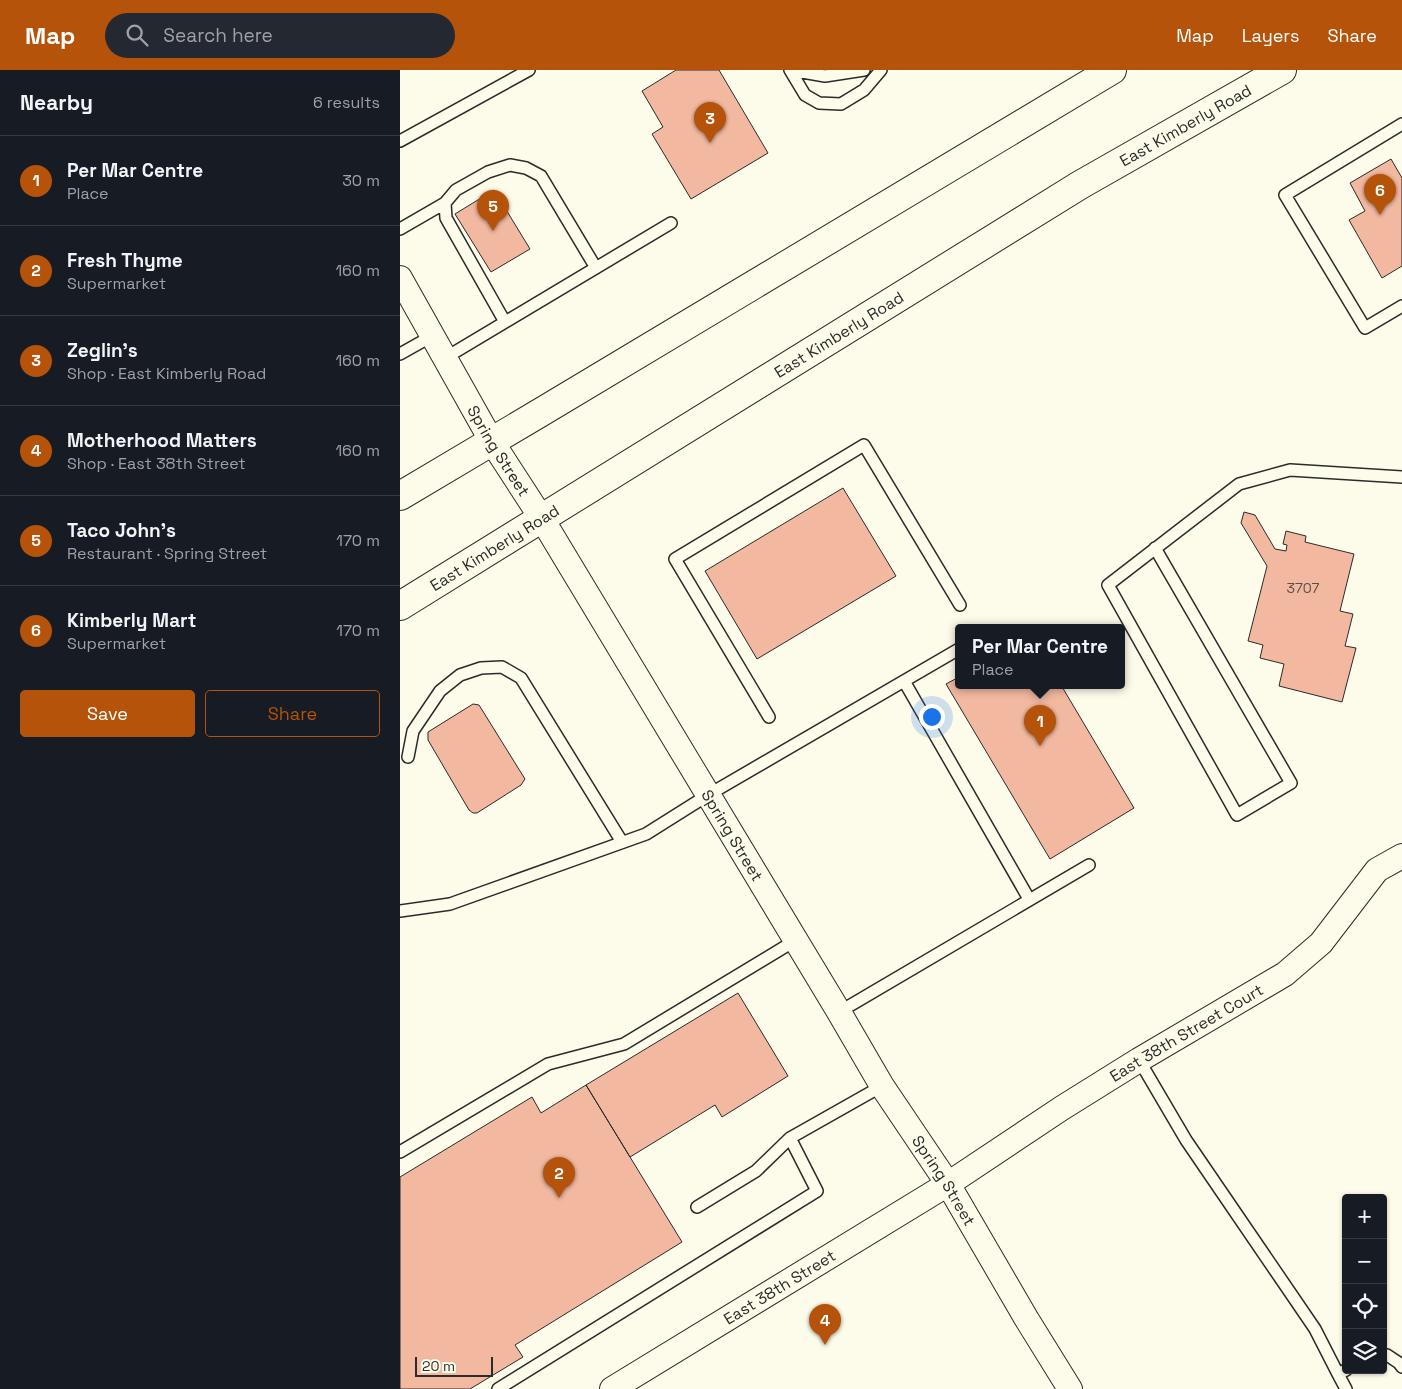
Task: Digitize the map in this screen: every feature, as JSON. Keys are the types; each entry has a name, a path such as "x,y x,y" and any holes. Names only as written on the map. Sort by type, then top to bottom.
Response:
{"main road":[{"path":"400,496 1112,70"},
{"name":"East Kimberly Road","path":"400,606 1080,185 1282,70"}],"street":[{"name":"Spring Street","path":"400,278 492,442 542,518 882,1086 948,1184 1026,1318 1070,1389"},
{"name":"East 38th Street Court","path":"948,1184 1062,1108 1139,1060 1285,974 1321,943 1377,870 1402,856"},
{"name":"East 38th Street","path":"612,1389 948,1184"}],"lane":[{"path":"400,141 529,70"},
{"path":"791,70 825,76 864,70"},
{"path":"791,70 805,95 819,103 841,104 864,90 881,70"},
{"path":"1402,124 1285,195 1365,328 1402,306"},
{"path":"400,229 445,203 456,190 488,172 510,165 526,168 541,176 596,268"},
{"path":"445,203 446,218 505,322"},
{"path":"445,358 671,223"},
{"path":"400,354 432,336"},
{"path":"769,717 675,559 864,445 960,605"},
{"path":"1155,548 1291,783 1237,815 1108,585 1155,548 1239,484 1290,470 1402,477"},
{"path":"400,911 450,904 646,834 708,795 955,651"},
{"path":"408,757 413,731 440,691 460,676 481,668 502,667 521,678 622,842"},
{"path":"904,681 1029,900"},
{"path":"839,1012 1090,865"},
{"path":"400,1152 548,1064 624,1044 796,940"},
{"path":"1139,1060 1186,1140 1315,1329 1342,1372"},
{"path":"697,1206 756,1171 790,1138 882,1086"},
{"path":"498,1389 817,1191 790,1138"},
{"path":"1387,1355 1399,1363 1402,1368"},
{"path":"1342,1374 1346,1389"}],"building":[{"path":"676,70 719,70 768,153 691,199 652,134 663,127 642,91"},
{"path":"1391,159 1402,178 1402,266 1382,278 1349,220 1365,211 1350,183"},
{"path":"494,190 530,249 491,272 455,214"},
{"path":"843,488 896,576 757,659 705,571"},
{"path":"1244,512 1255,515 1275,549 1286,551 1287,545 1283,544 1286,531 1306,536 1305,542 1354,554 1340,611 1353,614 1345,646 1356,648 1342,702 1279,686 1284,664 1260,658 1263,645 1248,641 1267,566 1241,523"},
{"path":"955,679 955,689 1063,689 1134,808 1050,859 946,684"},
{"path":"473,704 479,705 525,779 521,785 477,813 469,810 428,740 428,732"},
{"path":"738,993 788,1076 722,1117 715,1105 630,1157 586,1085"},
{"path":"586,1085 682,1242 515,1345 523,1357 470,1389 400,1389 400,1177 532,1097 541,1113"}],"place":[{"name":"Zeglin's","path":"710,143"},
{"name":"Kimberly Mart","path":"1380,215"},
{"name":"Taco John's","path":"493,231"},
{"name":"Per Mar Centre","path":"1040,746"},
{"name":"Fresh Thyme","path":"559,1198"},
{"name":"Motherhood Matters","path":"825,1345"}]}
